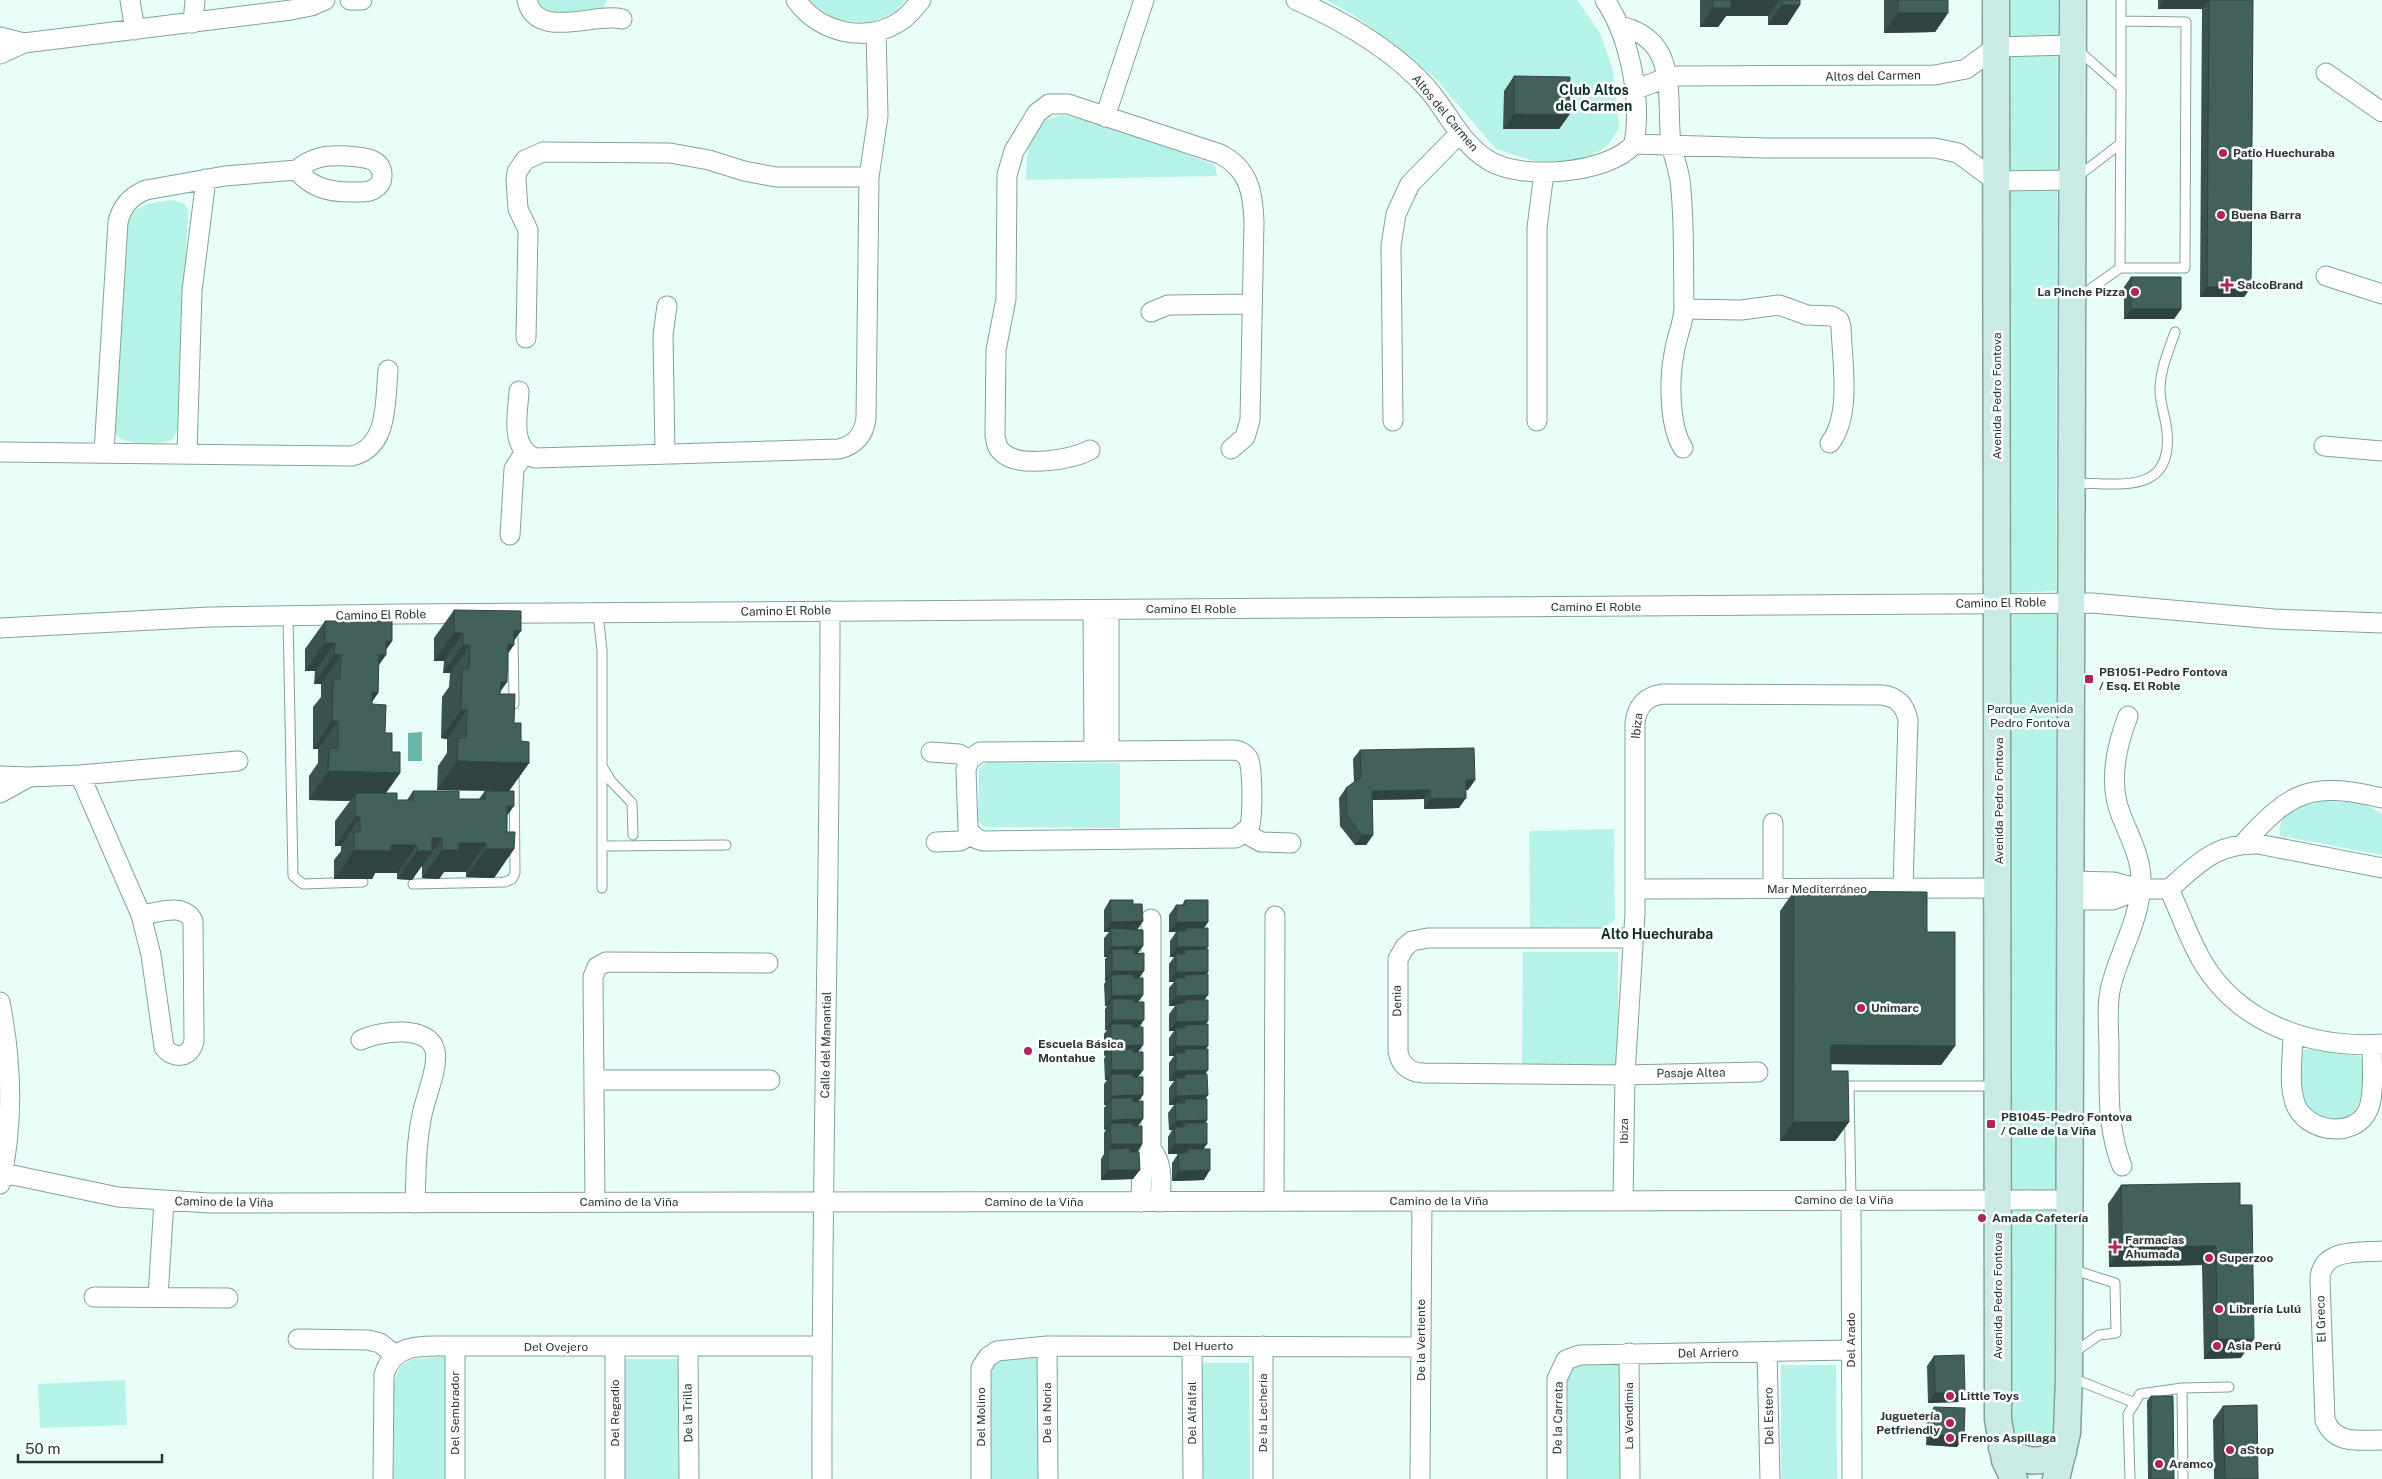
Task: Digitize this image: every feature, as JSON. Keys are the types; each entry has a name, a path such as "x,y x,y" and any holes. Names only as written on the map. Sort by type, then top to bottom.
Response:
{"street":[{"path":"130,0 134,30"},
{"path":"193,23 195,0"},
{"path":"0,54 24,43 301,8 325,0"},
{"path":"350,0 362,0"},
{"path":"527,0 532,13 545,21 566,22 608,16 622,19"},
{"path":"796,0 812,17 827,26 855,34 876,32 902,20 921,0"},
{"path":"1105,116 1144,0"},
{"name":"Altos del Carmen","path":"1296,0 1348,28 1406,68 1429,90 1460,133 1479,154 1500,167 1544,172 1581,168 1620,156 1634,144"},
{"path":"1605,0 1620,26 1630,62 1636,125 1634,144 1766,148 1935,148 1958,153 1996,181 2072,180"},
{"name":"Avenida Pedro Fontova","path":"1996,0 1999,888 1998,1419 2002,1448 2014,1479"},
{"path":"2056,1479 2067,1426 2068,1367 2073,0"},
{"path":"1620,26 1636,31 1649,40 1662,60 1666,78 1671,144 1678,164 1682,204 1684,309 1683,322 1672,365 1673,423 1683,448"},
{"path":"519,391 518,440 525,452 536,458 839,449 853,444 858,439 863,433 866,418 869,178 878,116 876,32"},
{"path":"0,37 24,43"},
{"path":"1996,47 2073,45"},
{"name":"Altos del Carmen","path":"1634,90 1666,78 1685,76 1935,75 1966,68 1996,47"},
{"path":"2326,73 2382,112"},
{"path":"1090,450 1069,459 1052,461 1017,460 1002,453 998,448 995,435 996,350 1006,299 1006,187 1014,152 1037,113 1050,104 1062,103 1220,154 1241,170 1248,180 1253,203 1249,428 1242,442 1231,449"},
{"path":"1393,421 1391,246 1396,214 1410,184 1460,133"},
{"path":"526,338 528,230 518,209 516,179 520,165 530,156 543,152 670,153 696,157 744,171 776,176 869,178"},
{"path":"104,452 120,214 128,201 146,190 206,179 297,170"},
{"path":"1537,422 1537,228 1544,172"},
{"path":"186,453 192,291 206,179"},
{"path":"2326,276 2382,294"},
{"path":"1151,312 1168,304 1252,304"},
{"path":"1684,309 1741,310 1779,304 1807,315 1832,316 1839,320 1841,327 1842,419 1839,429 1830,443"},
{"path":"665,454 664,335 667,306"},
{"path":"0,452 352,456 372,446 377,439 383,417 388,370"},
{"path":"2324,446 2382,451"},
{"path":"510,535 514,469 525,452"},
{"name":"Camino El Roble","path":"0,628 202,618 288,616 2070,603 2105,603 2311,621 2382,623"},
{"path":"1101,610 1101,750"},
{"name":"Calle del Manantial","path":"822,1479 821,1346 830,611"},
{"name":"Ibiza","path":"1623,1201 1624,1075 1636,889 1635,723 1639,708 1644,702 1664,694 1882,695 1899,701 1907,713 1908,720 1903,888"},
{"path":"2122,1166 2111,1128 2109,1000 2114,976 2138,906 2141,889 2138,859 2120,814 2114,786 2117,751 2128,716"},
{"path":"1101,750 1235,750 1244,753 1250,763 1251,823 1245,833 1230,838 983,841 971,835 966,824 966,770 969,760 980,752 1101,750"},
{"path":"931,752 959,754 969,760"},
{"path":"0,776 80,775 238,761"},
{"path":"80,775 141,915 150,948 164,1047 171,1054 182,1056 190,1050 194,1041 193,920 187,912 181,910 141,915"},
{"path":"0,793 29,777"},
{"path":"2243,844 2276,809 2300,795 2323,791 2350,792 2382,798"},
{"path":"1773,823 1773,889"},
{"path":"1245,833 1261,842 1291,843"},
{"path":"936,842 960,841 971,835"},
{"path":"2069,890 2114,900 2141,889 2169,889 2210,854 2228,846 2243,844 2258,844 2382,868"},
{"name":"Mar Mediterráneo","path":"1636,889 1999,888"},
{"path":"2169,889 2202,961 2223,990 2254,1016 2293,1034 2333,1043 2377,1044 2371,1097 2368,1110 2360,1121 2348,1128 2327,1128 2307,1121 2301,1115 2294,1100 2293,1034"},
{"path":"1274,1201 1275,916"},
{"path":"1141,1202 1142,1167 1151,1149 1151,919"},
{"name":"Denia","path":"1624,1075 1423,1073 1410,1070 1401,1062 1398,1051 1397,967 1398,959 1405,946 1420,938 1634,938"},
{"path":"595,1202 593,977 596,967 601,964 768,963"},
{"path":"0,1002 9,1064 10,1090 7,1144 1,1178"},
{"path":"361,1040 381,1033 416,1033 428,1038 435,1050 435,1062 421,1116 415,1203"},
{"name":"Pasaje Altea","path":"1624,1075 1758,1072"},
{"path":"594,1080 770,1080"},
{"path":"1151,1149 1156,1155 1161,1170 1160,1202"},
{"name":"Camino de la Viña","path":"1,1178 164,1201 415,1203 2069,1200"},
{"name":"Del Arado","path":"1851,1200 1852,1479"},
{"path":"158,1297 164,1201"},
{"name":"De la Vertiente","path":"1420,1479 1422,1201"},
{"name":"El Greco","path":"2382,1251 2334,1256 2325,1263 2320,1274 2324,1412 2328,1427 2333,1433 2346,1440 2382,1440"},
{"path":"94,1297 228,1298"},
{"path":"298,1339 368,1340 380,1343 395,1355 386,1367 384,1380 383,1479"},
{"name":"Del Ovejero","path":"395,1355 416,1347 455,1346 821,1346"},
{"name":"Del Sembrador","path":"455,1346 455,1479"},
{"name":"De la Trilla","path":"688,1346 689,1479"},
{"name":"Del Huerto","path":"988,1357 998,1351 1047,1346 1421,1347"},
{"name":"De la Noria","path":"1047,1346 1048,1479"},
{"name":"Del Alfalfal","path":"1192,1346 1193,1479"},
{"name":"De la Lecheria","path":"1263,1346 1263,1479"},
{"name":"Del Regadio","path":"615,1347 615,1479"},
{"name":"Del Arriero","path":"1566,1360 1580,1355 1851,1350"},
{"name":"Del Estero","path":"1767,1352 1770,1479"},
{"name":"La Vendimia","path":"1629,1354 1630,1479"},
{"name":"Del Molino","path":"981,1479 981,1368 988,1357"},
{"name":"De la Carreta","path":"1557,1479 1557,1379 1566,1360"},
{"path":"2002,1448 2025,1460 2044,1460 2063,1452"}],"lane":[{"path":"2120,268 2121,0"},
{"path":"2073,301 2120,268 2186,268 2186,22 2121,21"},
{"path":"2073,45 2121,88"},
{"path":"2072,180 2120,144"},
{"path":"2071,483 2135,483 2153,477 2162,468 2168,454 2161,380 2162,371 2175,332"},
{"path":"598,614 602,650 602,888"},
{"path":"514,615 514,718"},
{"path":"288,616 293,876 303,884 363,882"},
{"path":"601,764 612,781 632,803 632,835"},
{"path":"413,884 505,882 512,879 515,872 514,766"},
{"path":"602,846 726,845"},
{"path":"1851,1200 1849,1086 1998,1086"},
{"path":"2068,1268 2115,1283 2116,1334 2098,1335 2068,1367 2135,1403"},
{"path":"2129,1479 2128,1414 2140,1394 2182,1388 2229,1386"},
{"path":"2182,1388 2183,1479"}],"green space":[{"path":"535,0 606,1 601,12 565,14 548,11"},
{"path":"809,0 905,0 895,12 869,23 830,19"},
{"path":"1326,0 1577,0 1600,33 1613,70 1619,128 1608,145 1590,157 1564,162 1533,161 1496,149 1436,79 1398,47 1352,14"},
{"path":"2004,0 2058,0 2056,591 2004,593"},
{"path":"1061,115 1103,123 1215,165 1217,176 1026,180 1028,144 1041,122"},
{"path":"174,200 185,204 188,211 178,427 174,438 169,441 156,443 131,442 124,440 115,433 127,220 136,210 148,204"},
{"name":"Parque Avenida Pedro Fontova","path":"2056,611 2056,1436 2007,1443 2003,613"},
{"path":"987,762 1120,763 1120,828 985,827 978,821 979,769"},
{"path":"2327,801 2363,803 2382,814 2382,855 2280,836 2280,827 2288,814 2311,803"},
{"path":"1614,829 1615,920 1606,927 1530,928 1529,831"},
{"path":"1523,952 1618,952 1618,1066 1522,1066"},
{"path":"2306,1049 2361,1057 2363,1064 2363,1089 2358,1105 2348,1116 2330,1119 2313,1116 2300,1096 2298,1053"},
{"path":"449,1356 447,1479 391,1479 392,1385 401,1366 412,1359"},
{"path":"997,1357 1039,1357 1040,1479 989,1479 988,1369"},
{"path":"620,1359 680,1359 680,1479 621,1479"},
{"path":"1622,1361 1622,1479 1565,1479 1563,1380 1569,1366 1578,1363"},
{"path":"1199,1363 1249,1363 1250,1479 1200,1479"},
{"path":"1781,1365 1836,1365 1837,1479 1781,1479"},
{"path":"125,1380 127,1425 40,1428 38,1384"}],"shaded area":[{"path":"422,732 422,761 408,761 408,733"}],"building":[{"path":"1713,0 1731,0 1731,8 1713,8"},
{"path":"1782,0 1800,0 1800,5 1782,5"},
{"path":"1898,0 1948,0 1948,13 1898,13"},
{"name":"Patio Huechuraba","path":"2209,0 2253,0 2251,287 2207,287"},
{"path":"1514,76 1570,77 1569,115 1514,114"},
{"path":"2131,277 2181,277 2181,309 2131,309"},
{"path":"454,610 521,611 521,631 514,631 514,645 508,644 507,682 501,682 500,694 515,694 514,723 521,723 521,741 529,742 529,763 457,761 458,738 466,738 467,710 461,710 462,669 469,669 470,645 463,645 463,633 454,633"},
{"path":"325,621 392,621 392,641 386,641 386,655 379,655 378,693 372,692 372,704 386,705 385,733 392,733 392,752 400,752 400,773 328,771 329,748 338,748 338,721 332,721 333,679 340,679 341,655 334,655 335,643 325,643"},
{"path":"1474,748 1475,780 1466,780 1466,798 1430,799 1430,790 1372,791 1373,835 1362,835 1347,816 1346,788 1361,777 1360,750"},
{"path":"413,791 459,791 459,799 485,799 485,791 514,791 514,806 507,806 507,832 515,832 514,849 486,849 486,843 459,843 459,850 442,850 442,838 432,838 432,851 417,851 417,845 391,845 391,851 354,850 354,832 360,832 360,817 355,817 355,793 397,793 397,800 413,800"},
{"name":"Unimarc","path":"1794,891 1927,892 1927,932 1955,932 1955,1046 1831,1045 1831,1071 1848,1071 1849,1122 1793,1122"},
{"path":"1110,900 1133,900 1133,904 1142,904 1143,921 1111,922"},
{"path":"1185,900 1208,900 1208,922 1176,922 1176,905 1185,905"},
{"path":"1111,928 1143,930 1143,946 1111,947"},
{"path":"1186,928 1208,928 1208,947 1177,947 1177,931 1186,931"},
{"path":"1112,949 1134,949 1134,954 1144,953 1144,971 1112,971"},
{"path":"1208,949 1208,972 1176,972 1176,954 1185,954 1185,950"},
{"path":"1133,974 1134,978 1143,978 1143,995 1112,996 1111,975"},
{"path":"1208,974 1208,995 1176,996 1176,978 1185,978 1185,975"},
{"path":"1112,999 1134,999 1134,1002 1144,1002 1144,1020 1112,1020"},
{"path":"1185,1000 1208,1000 1208,1021 1176,1022 1176,1004 1185,1003"},
{"path":"1111,1024 1133,1024 1133,1027 1143,1027 1143,1045 1111,1046"},
{"path":"1208,1024 1208,1046 1176,1046 1176,1028 1185,1028 1185,1025"},
{"path":"1111,1049 1133,1049 1134,1052 1143,1052 1143,1070 1112,1070"},
{"path":"1185,1049 1208,1049 1208,1070 1176,1071 1176,1053 1185,1053"},
{"path":"1111,1074 1133,1074 1133,1077 1143,1077 1143,1095 1111,1096"},
{"path":"1185,1074 1207,1074 1208,1095 1176,1096 1176,1078 1185,1078"},
{"path":"1111,1098 1133,1098 1133,1102 1143,1101 1143,1119 1111,1120"},
{"path":"1184,1099 1207,1099 1207,1120 1176,1121 1175,1103 1185,1103"},
{"path":"1110,1123 1133,1123 1133,1126 1142,1126 1142,1144 1111,1144"},
{"path":"1184,1123 1207,1123 1207,1144 1175,1144 1175,1127 1184,1127"},
{"path":"1130,1148 1130,1152 1139,1152 1140,1170 1108,1170 1108,1149"},
{"path":"1188,1149 1210,1149 1210,1170 1179,1171 1178,1153 1188,1153"},
{"path":"2240,1183 2240,1205 2252,1205 2254,1339 2217,1339 2216,1246 2122,1247 2121,1185"},
{"path":"1964,1355 1965,1393 1935,1393 1934,1356"},
{"path":"2151,1396 2173,1396 2174,1479 2151,1479"},
{"path":"2257,1405 2258,1479 2225,1479 2223,1406"},
{"path":"1934,1407 1965,1408 1964,1437 1933,1435"}],"place":[{"name":"Patio Huechuraba","path":"2223,153"},
{"name":"Buena Barra","path":"2221,215"},
{"name":"SalcoBrand","path":"2227,285"},
{"name":"La Pinche Pizza","path":"2135,292"},
{"name":"PB1051-Pedro Fontova / Esq. El Roble","path":"2089,679"},
{"name":"Unimarc","path":"1861,1008"},
{"name":"Escuela Básica Montahue","path":"1028,1051"},
{"name":"PB1045-Pedro Fontova / Calle de la Viña","path":"1991,1124"},
{"name":"Amada Cafetería","path":"1982,1218"},
{"name":"Farmacias Ahumada","path":"2115,1247"},
{"name":"Superzoo","path":"2209,1258"},
{"name":"Librería Lulú","path":"2219,1309"},
{"name":"Asia Perú","path":"2217,1346"},
{"name":"Little Toys","path":"1950,1396"},
{"name":"Juguetería Petfriendly","path":"1950,1423"},
{"name":"Frenos Aspillaga","path":"1950,1438"},
{"name":"aStop","path":"2230,1450"},
{"name":"Aramco","path":"2159,1464"}],"district":[{"name":"Club Altos del Carmen","path":"1594,98"},
{"name":"Alto Huechuraba","path":"1657,934"}]}
